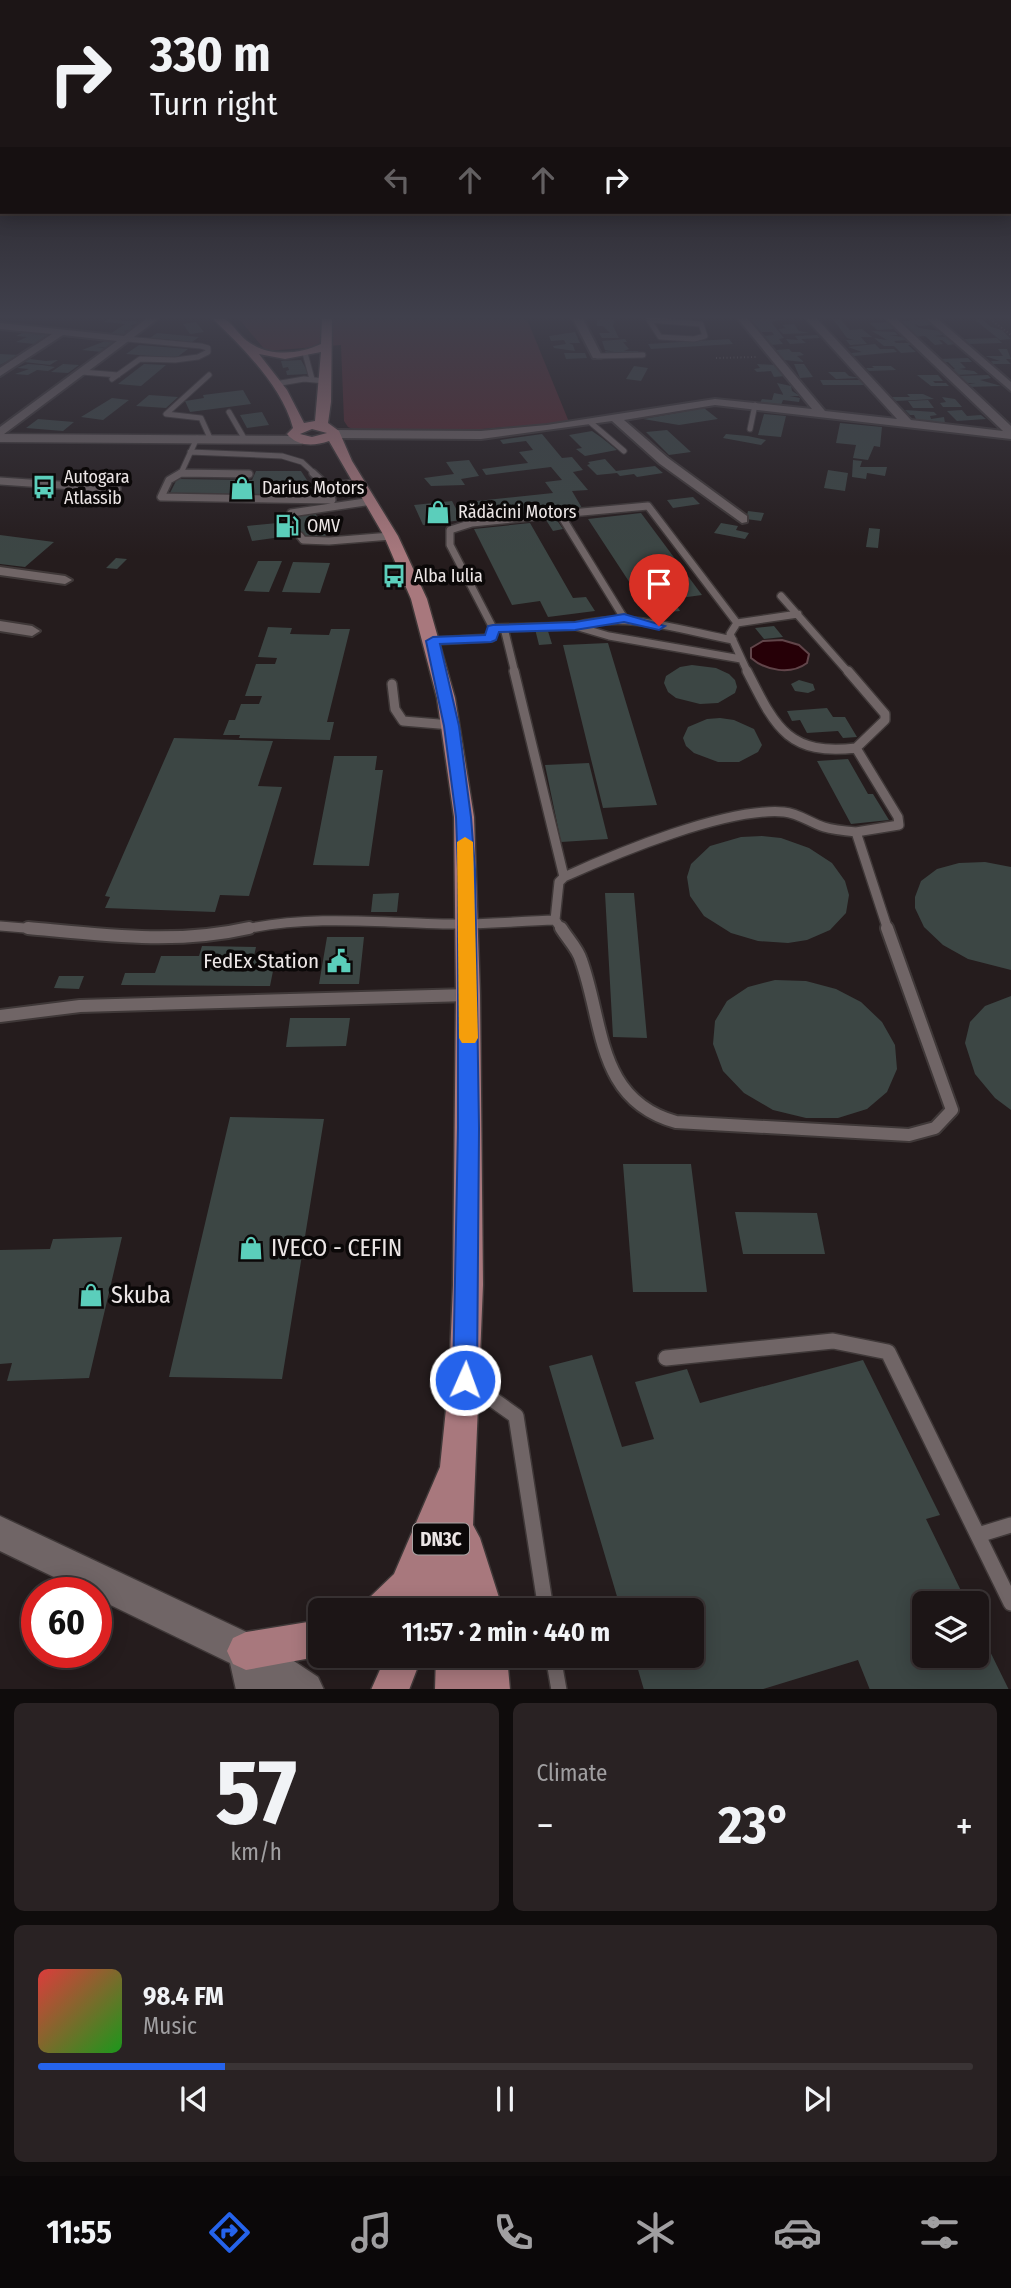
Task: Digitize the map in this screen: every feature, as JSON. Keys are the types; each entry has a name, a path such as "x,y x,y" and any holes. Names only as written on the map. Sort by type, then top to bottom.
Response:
{"main road":[{"path":"286,398 298,418 300,435"},
{"name":"DN3C","path":"324,398 327,430 372,501 419,599 433,641 452,726 464,817 468,923 465,1380 457,1468 456,1598"},
{"path":"290,403 327,430"},
{"path":"300,435 319,440 327,430"},
{"path":"300,435 327,430"},
{"name":"DN3C","path":"300,435 327,448 345,461"},
{"path":"396,1598 407,1587 457,1468"},
{"name":"DN3C","path":"426,1598 457,1468"},
{"path":"457,1519 481,1598"},
{"path":"246,1651 308,1640"},
{"path":"390,1689 399,1668"},
{"path":"454,1689 455,1668"},
{"path":"490,1668 491,1689"}],"street":[{"path":"0,433 47,398"},
{"path":"808,398 821,413"},
{"path":"884,398 907,423"},
{"path":"974,398 1011,433"},
{"path":"327,430 459,436 590,422 704,403 755,405 1011,433"},
{"path":"615,418 664,461 742,519"},
{"path":"0,438 244,438 300,435"},
{"path":"0,571 65,580"},
{"path":"0,626 32,631"},
{"path":"0,1533 246,1651 305,1689"},
{"path":"246,1651 255,1689"}],"lane":[{"path":"181,473 190,452 204,438 201,418 166,414 184,398"},
{"path":"750,429 755,405"},
{"path":"229,412 244,438"},
{"path":"590,422 624,451"},
{"path":"190,452 282,456 302,462 327,486 332,500 161,497 169,480 181,473 249,474"},
{"path":"0,481 117,489"},
{"path":"327,486 360,483"},
{"path":"294,521 291,513 372,501"},
{"path":"433,641 491,638 493,628 450,545 447,538 450,530 472,523 648,506 737,623"},
{"path":"560,513 624,618"},
{"path":"300,536 303,540 329,541 391,536"},
{"path":"781,596 798,614 886,714 886,720 856,748 820,749 796,742 770,719 730,634 737,623 798,614"},
{"path":"493,628 575,626 592,621 624,618 733,640"},
{"path":"575,626 609,636 741,659"},
{"path":"504,628 564,877"},
{"path":"392,684 395,709 403,721 452,726"},
{"path":"856,748 898,817 899,825 856,832 829,829 784,812 760,813 724,820 593,863 559,882 555,920 582,958 597,1028 608,1062 624,1090 654,1116 689,1122 909,1135 926,1133 946,1122 953,1110 905,984 856,832"},
{"path":"0,926 154,939 214,936 278,922 344,920 468,923 555,920"},
{"path":"0,1016 80,1006 468,995"},
{"path":"666,1358 833,1341 888,1352 1011,1602"},
{"path":"465,1380 516,1416 544,1598"},
{"path":"978,1535 1011,1525"},
{"path":"555,1668 559,1689"}],"shaded area":[{"path":"343,398 559,398 569,422 458,431 360,432 348,427 344,421"},
{"path":"782,640 799,645 809,654 807,663 794,669 779,670 764,666 751,658 751,648 763,641"}],"building":[{"path":"112,398 129,400 103,420 81,417"},
{"path":"146,398 177,398 166,408 136,406"},
{"path":"247,398 251,404 190,412 185,401"},
{"path":"773,398 800,398 799,402 783,400 781,405 760,403 762,399"},
{"path":"893,398 934,399 896,401"},
{"path":"943,398 955,399 962,407 943,407 940,403 946,402"},
{"path":"928,400 934,408 913,408 908,401"},
{"path":"704,408 718,419 679,425 643,419"},
{"path":"905,410 934,412 937,415 930,416 931,419 944,417 945,423 917,421 914,415"},
{"path":"962,410 967,416 981,415 986,419 957,421 947,411"},
{"path":"262,412 269,425 247,428 240,415"},
{"path":"764,414 786,416 781,437 758,435"},
{"path":"38,419 74,422 63,431 26,428"},
{"path":"840,423 882,427 880,447 874,446 868,460 853,458 856,445 836,443"},
{"path":"667,430 691,452 669,455 646,432"},
{"path":"592,431 617,450 585,456 576,449 582,448 569,435"},
{"path":"542,434 562,458 572,457 583,470 573,472 588,490 572,491 582,508 476,519 467,502 553,493 545,482 562,480 551,467 486,475 482,469 528,463 519,452 533,450 526,441 503,444 500,440"},
{"path":"726,434 766,440 761,445 723,438"},
{"path":"605,459 616,471 655,466 663,473 637,477 634,474 620,476 617,473 597,475 587,465 590,464 588,462"},
{"path":"469,460 479,476 461,479 465,485 431,486 424,478 454,474 446,462"},
{"path":"853,460 862,461 860,467 887,467 885,476 867,473 866,479 852,477"},
{"path":"828,470 848,473 845,491 824,488"},
{"name":"Darius Motors","path":"256,471 301,471 318,497 169,495 177,479 252,480"},
{"path":"693,497 700,504 673,508 667,500"},
{"name":"Rădăcini Motors","path":"452,501 462,520 423,525 414,505"},
{"path":"748,511 764,513 761,521 746,519"},
{"name":"OMV","path":"315,512 326,536 306,539 303,534 252,541 247,526 298,521 295,514"},
{"path":"641,513 702,595 643,603 588,519"},
{"path":"556,519 563,529 553,531 546,520"},
{"path":"530,523 573,598 586,597 595,611 548,617 540,601 512,605 474,529"},
{"path":"721,523 738,526 736,530 749,533 745,539 714,533"},
{"path":"869,528 880,529 878,548 866,547"},
{"path":"0,535 54,542 25,567 0,564"},
{"path":"116,558 127,559 117,569 106,568"},
{"path":"258,561 282,561 269,592 244,591"},
{"path":"293,562 330,563 320,593 282,592"},
{"path":"677,606 680,611 655,613 652,608"},
{"path":"774,626 783,637 764,639 755,628"},
{"path":"268,627 292,628 290,634 329,635 331,629 350,629 327,722 334,722 330,740 239,738 240,735 223,735 229,720 235,720 241,704 259,704 262,696 245,696 256,664 275,664 277,658 258,657"},
{"path":"547,628 552,644 539,645 535,629"},
{"path":"608,643 657,805 603,808 563,645"},
{"path":"692,665 716,668 729,674 735,680 735,693 718,703 700,704 676,698 668,692 664,683 666,676 680,667"},
{"path":"799,680 813,684 815,690 808,693 795,691 791,684"},
{"path":"827,708 833,717 845,717 857,737 843,738 838,731 807,733 800,720 792,721 787,711"},
{"path":"707,719 734,720 754,729 762,745 758,752 739,762 718,762 694,753 686,746 683,738 688,727"},
{"path":"174,738 273,741 258,786 282,787 249,896 220,895 215,912 105,908 110,897 105,896"},
{"path":"334,756 377,756 375,770 383,770 369,866 313,865"},
{"path":"848,759 868,794 873,794 889,820 851,824 817,761"},
{"path":"589,763 608,839 561,842 545,765"},
{"path":"741,837 781,838 809,848 832,863 845,881 849,895 846,913 830,930 807,940 788,943 758,941 731,933 704,916 690,896 687,877 691,864 710,846"},
{"path":"985,862 1011,867 1011,970 968,959 943,945 924,927 915,908 915,897 921,881 937,869 959,863"},
{"path":"399,893 397,912 371,912 373,894"},
{"path":"605,893 634,893 647,1038 613,1037"},
{"path":"327,937 364,937 359,984 319,984"},
{"path":"202,946 256,947 254,956 276,956 270,986 121,985 125,973 155,973 161,956 199,956"},
{"path":"59,976 84,976 79,989 54,988"},
{"path":"775,980 806,981 836,989 861,1002 882,1022 895,1045 897,1069 887,1092 867,1109 838,1118 806,1118 773,1110 744,1093 723,1071 713,1044 715,1021 727,1001 748,987"},
{"path":"1011,996 1011,1110 995,1098 975,1074 965,1043 970,1022 985,1006"},
{"path":"290,1018 350,1018 346,1046 286,1047"},
{"name":"IVECO - CEFIN","path":"230,1117 324,1119 282,1379 169,1377"},
{"path":"623,1164 691,1164 707,1292 633,1292"},
{"path":"735,1212 817,1213 825,1254 743,1254"},
{"path":"122,1237 89,1378 7,1381 12,1363 0,1364 0,1250 50,1249 53,1239"},
{"path":"592,1355 622,1447 654,1439 635,1382 687,1369 700,1403 863,1360 940,1515 926,1519 961,1591 912,1591 912,1668 989,1668 989,1649 1009,1689 870,1689 858,1660 763,1689 644,1689 638,1668 704,1668 704,1598 617,1598 549,1366"}],"slow traffic":[{"path":"465,842 468,1038"}],"place":[{"name":"Autogara Atlassib","path":"44,487"},
{"name":"Darius Motors","path":"242,488"},
{"name":"Rădăcini Motors","path":"438,512"},
{"name":"OMV","path":"287,526"},
{"name":"Alba Iulia","path":"394,576"},
{"name":"FedEx Station","path":"339,961"},
{"name":"IVECO - CEFIN","path":"251,1248"},
{"name":"Skuba","path":"91,1295"}],"route":[{"path":"465,1380 468,1285 467,869 464,817 452,726 433,641 491,638 493,628 575,626 612,618 659,626"}]}
